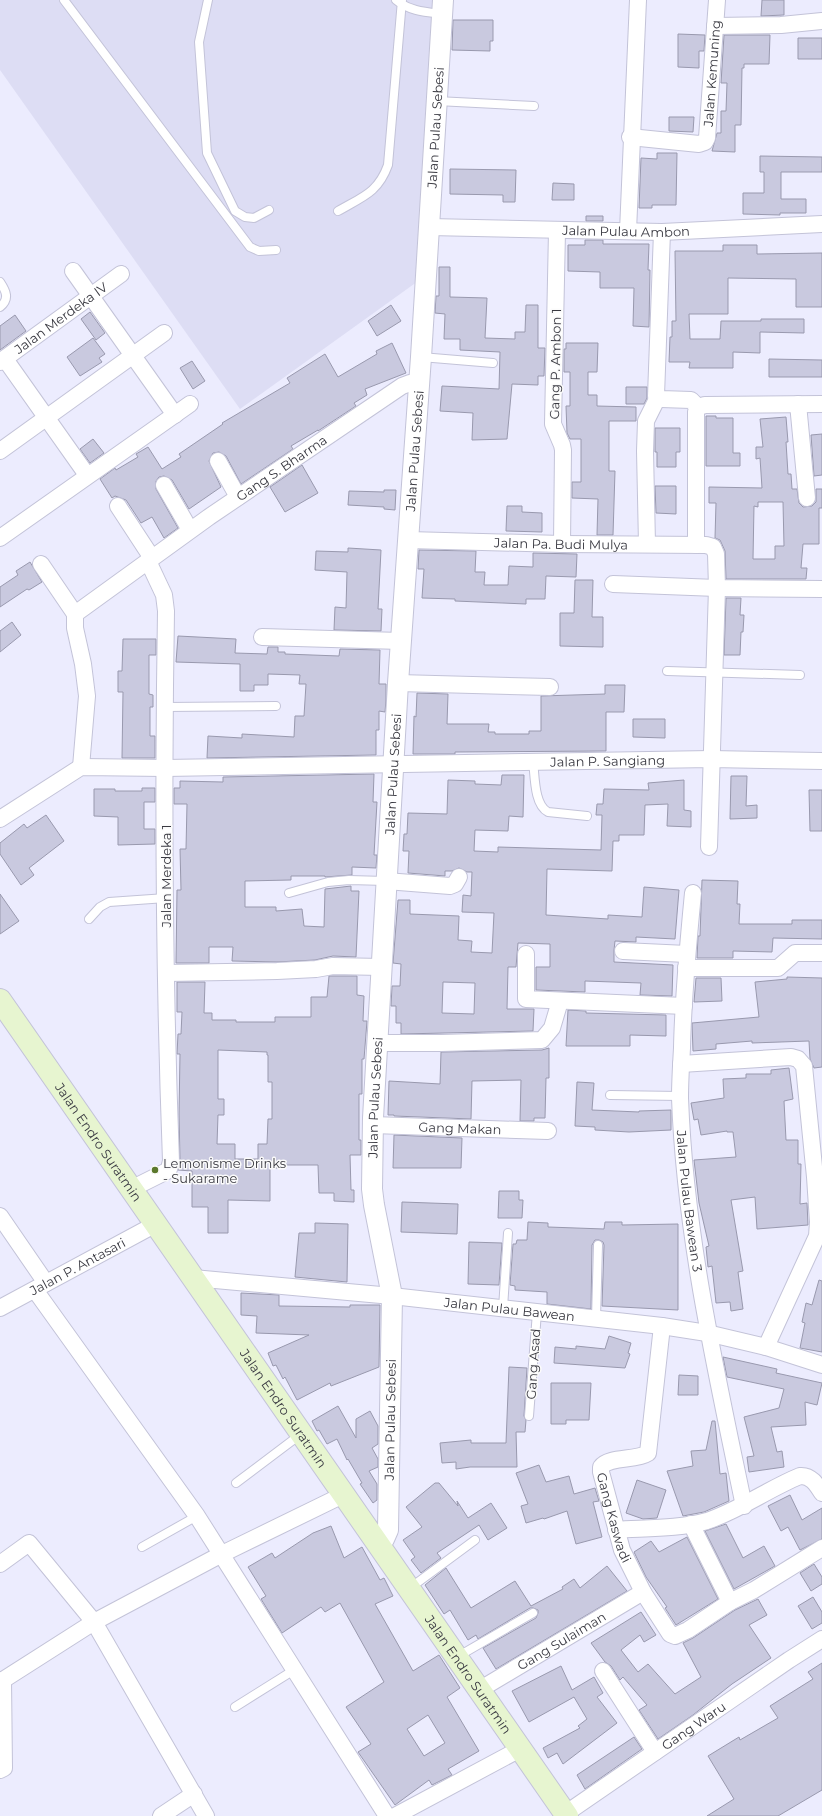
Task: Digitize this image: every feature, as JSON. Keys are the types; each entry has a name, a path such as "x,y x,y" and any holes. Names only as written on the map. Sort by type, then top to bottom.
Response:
{"main road":[{"name":"Jalan Endro Suratmin","path":"0,1000 566,1815"}],"street":[{"path":"628,231 630,136 638,0"},
{"name":"Jalan Kemuning","path":"630,136 699,144 705,142 709,132 717,0"},
{"name":"Jalan Pulau Sebesi","path":"378,1545 384,1539 388,1530 392,1296 372,1189 373,1125 398,683 402,641 443,7"},
{"path":"715,26 781,25 822,21"},
{"name":"Jalan Pulau Ambon","path":"429,227 557,231 662,232 822,224"},
{"name":"Gang P. Ambon 1","path":"557,231 554,424 562,445 562,544"},
{"path":"647,544 645,451 646,421 658,399 656,396 662,232"},
{"path":"73,271 175,415"},
{"name":"Jalan Merdeka IV","path":"2,361 121,274"},
{"path":"0,451 164,334"},
{"path":"2,361 87,475"},
{"name":"Gang S. Bharma","path":"75,614 190,530 402,386 419,382"},
{"path":"658,399 691,400 698,407"},
{"path":"0,538 87,475 190,404"},
{"path":"798,404 807,498"},
{"path":"698,407 705,405 822,404"},
{"path":"696,545 696,412 698,407"},
{"path":"218,461 238,497"},
{"path":"164,486 190,530"},
{"name":"Jalan Merdeka 1","path":"118,506 150,560 166,603 164,707 166,973 170,1165 169,1169 164,1173 131,1189"},
{"name":"Jalan Pa. Budi Mulya","path":"408,540 713,546 716,554 717,588"},
{"path":"41,564 75,614 75,628 87,691 81,767"},
{"path":"613,584 717,588 822,589"},
{"path":"709,847 717,588"},
{"path":"262,637 402,641"},
{"path":"398,683 550,687"},
{"name":"Jalan P. Sangiang","path":"393,765 534,761 711,759 822,761"},
{"path":"0,819 81,767 165,768 393,765"},
{"path":"386,881 450,886 455,884 459,877"},
{"name":"Jalan Pulau Bawean 3","path":"693,893 686,961 680,1096 687,1200 707,1333 744,1506"},
{"path":"623,951 686,961 778,968 795,954 822,953"},
{"path":"526,954 526,999 684,1006"},
{"path":"166,973 277,971 316,969 333,966 381,967"},
{"path":"377,1043 449,1043 542,1040 552,1028 560,1001"},
{"path":"681,1064 791,1057 800,1061 804,1066 818,1176 817,1236 766,1347"},
{"name":"Gang Makan","path":"373,1125 548,1131"},
{"path":"0,1216 40,1287 222,1554 387,1816"},
{"name":"Jalan P. Antasari","path":"0,1308 156,1224"},
{"name":"Jalan Pulau Bawean","path":"193,1278 392,1296 662,1326 707,1333 766,1347 822,1365"},
{"name":"Gang Kaswadi","path":"662,1326 648,1453 637,1457 607,1462 601,1468 616,1530 622,1550 643,1592 670,1634 673,1636 688,1630 730,1602"},
{"path":"616,1530 691,1524 706,1521 744,1506 804,1475 812,1479 822,1494"},
{"path":"0,1770 4,1768 1,1681 94,1622 222,1554 343,1494"},
{"path":"691,1524 730,1602 754,1590 822,1548"},
{"path":"0,1564 29,1543 94,1622 206,1816"},
{"name":"Gang Sulaiman","path":"479,1690 643,1592"},
{"name":"Gang Waru","path":"566,1815 655,1752 822,1639"},
{"path":"603,1671 655,1752"},
{"path":"395,1816 520,1749"},
{"path":"161,1816 194,1794"}],"lane":[{"path":"64,0 250,247 259,251 276,250"},
{"path":"208,0 199,42 206,153 235,211 245,217 254,218 269,210"},
{"path":"338,211 374,189 383,179 388,164 400,2 420,12 443,7"},
{"path":"436,101 534,106"},
{"path":"0,282 6,291 7,298 4,304 0,307"},
{"path":"420,357 493,363"},
{"path":"667,671 800,675"},
{"path":"164,707 276,706"},
{"path":"534,761 539,800 543,809 548,812 587,816"},
{"path":"289,893 328,882 349,880 386,881"},
{"path":"89,919 100,907 109,902 166,898"},
{"path":"610,1095 680,1096"},
{"path":"503,1308 508,1233"},
{"path":"596,1319 598,1245"},
{"name":"Gang Asad","path":"529,1416 537,1312"},
{"path":"236,1483 301,1434"},
{"path":"142,1547 197,1516"},
{"path":"409,1589 476,1540"},
{"path":"457,1658 533,1613"},
{"path":"235,1707 294,1670"}],"shaded area":[{"path":"0,0 438,0 421,279 240,409 0,70"}],"building":[{"path":"762,0 784,0 784,15 761,16"},
{"path":"453,20 493,20 493,41 490,41 490,51 452,50"},
{"path":"678,34 705,35 704,51 699,51 699,68 678,67"},
{"path":"724,35 770,35 769,64 744,64 744,68 742,68 741,125 735,125 735,152 712,151 717,133 721,133 721,111 726,111 727,83 721,83"},
{"path":"798,38 822,38 822,59 798,59"},
{"path":"669,117 694,117 693,132 669,131"},
{"path":"657,153 677,153 676,205 652,205 652,208 639,208 641,158 657,159"},
{"path":"760,156 822,157 822,172 781,172 781,199 806,199 806,213 780,213 780,215 743,214 743,193 764,193 764,172 760,172"},
{"path":"450,169 516,170 515,202 503,202 503,195 450,194"},
{"path":"553,183 574,184 574,200 552,200"},
{"path":"586,216 603,216 603,221 586,221"},
{"path":"585,240 603,240 603,244 649,244 649,327 633,326 634,288 600,288 600,272 568,271 568,245 585,245"},
{"path":"723,245 757,245 757,254 822,253 822,307 796,307 796,279 728,278 728,314 689,314 690,339 720,339 721,321 804,319 804,333 760,332 760,353 733,352 733,368 689,368 690,362 669,362 672,321 676,321 675,251 723,251"},
{"path":"439,267 450,267 450,297 487,298 485,338 515,339 515,332 525,332 526,305 538,305 538,348 545,348 544,376 538,376 538,385 512,384 507,439 472,440 473,413 440,411 442,386 499,389 500,352 460,350 460,339 444,339 445,314 435,313 436,296 439,296"},
{"path":"391,305 401,321 377,336 368,321"},
{"path":"90,312 105,333 96,340 81,319"},
{"path":"15,315 26,331 0,350 0,326"},
{"path":"93,338 105,354 99,358 102,362 80,376 67,357"},
{"path":"392,343 406,373 365,389 367,395 354,403 356,406 318,431 291,446 293,449 241,484 226,456 219,452 213,453 209,461 221,487 189,509 172,480 164,476 159,477 156,481 156,489 178,528 164,538 152,517 141,523 126,500 115,496 112,498 100,479 115,468 116,470 138,457 136,454 148,447 162,469 181,457 179,454 223,424 222,423 290,383 287,378 325,354 338,377 377,354 376,351"},
{"path":"566,343 598,343 597,372 588,372 588,395 597,395 597,406 636,407 636,421 609,421 609,471 615,471 613,535 597,535 598,499 572,498 572,482 581,482 581,439 570,439 567,433 566,406 570,406 570,372 564,372 564,349 566,349"},
{"path":"769,359 822,360 822,377 769,377"},
{"path":"192,361 205,381 193,389 180,368"},
{"path":"626,387 647,387 647,398 644,404 626,404"},
{"path":"706,416 716,416 716,418 733,418 733,453 740,453 740,466 706,466"},
{"path":"786,417 788,474 791,474 792,489 797,489 799,503 803,507 812,506 816,502 816,489 822,489 822,508 819,508 819,544 803,544 801,568 807,568 806,579 726,579 725,551 720,540 715,538 716,503 709,503 709,487 762,488 760,458 756,459 756,447 763,447 760,419","holes":["758,502 783,502 784,546 775,546 775,559 753,559 754,506 758,507"]},
{"path":"655,428 680,428 680,452 676,452 676,467 657,467 657,452 655,452"},
{"path":"822,434 822,475 814,476 811,435"},
{"path":"93,439 104,453 90,463 80,449"},
{"path":"302,465 318,493 285,512 270,487"},
{"path":"655,486 676,486 676,514 656,513"},
{"path":"384,490 396,490 395,510 384,509 384,507 348,505 349,491 384,492"},
{"path":"507,506 522,506 522,512 542,513 542,532 506,531"},
{"path":"348,548 381,550 378,609 382,609 381,631 334,630 335,607 346,608 347,572 315,570 316,551 348,552"},
{"path":"419,550 476,551 475,572 485,572 484,585 508,585 509,566 533,567 533,553 577,554 576,577 546,576 545,599 526,599 526,604 422,598 424,569 418,569"},
{"path":"30,562 42,582 29,590 27,589 0,607 0,587 18,575 16,571"},
{"path":"575,580 593,580 592,617 603,617 603,647 560,646 560,613 574,613"},
{"path":"726,598 741,598 740,615 744,615 743,632 741,632 740,655 724,655"},
{"path":"12,622 21,635 0,652 0,631"},
{"path":"178,636 236,639 235,653 267,654 268,647 278,647 278,652 285,652 285,654 339,656 340,649 380,650 379,684 386,684 386,700 385,712 379,711 379,730 376,730 376,755 207,758 208,736 242,738 242,734 294,737 295,716 304,716 306,684 299,684 300,675 268,674 268,685 254,685 254,691 240,691 240,664 176,662"},
{"path":"123,639 156,639 156,655 149,655 149,694 153,695 153,707 150,707 150,736 155,736 155,758 122,758 123,692 118,692 118,671 122,671"},
{"path":"605,685 625,685 624,712 606,712 606,751 455,752 455,754 413,754 414,716 416,717 417,693 448,694 447,724 489,724 488,732 495,732 495,734 529,734 529,731 541,731 541,696 605,694"},
{"path":"633,719 665,719 665,738 633,737"},
{"path":"374,774 373,802 377,802 374,855 377,855 376,868 352,867 352,875 325,877 291,876 291,880 245,881 245,907 276,907 276,911 302,909 304,926 324,927 325,889 351,886 351,891 359,891 356,957 333,956 315,960 277,962 232,961 233,947 209,947 209,963 176,963 177,890 181,890 180,849 186,849 187,804 174,804 174,788 180,788 180,781 223,782 223,777"},
{"path":"502,775 524,775 523,817 509,816 508,831 475,830 474,851 498,852 498,847 601,850 602,815 596,815 597,804 603,804 604,789 649,790 648,783 684,780 684,810 691,811 691,827 667,826 668,804 645,805 644,835 619,835 619,841 613,841 612,871 547,869 546,915 608,919 608,915 642,917 644,887 679,890 675,939 636,937 636,942 615,941 614,950 614,962 673,965 672,996 640,995 641,983 585,981 585,992 536,990 536,967 550,967 550,944 518,943 516,967 508,967 507,1009 534,1009 533,1031 401,1034 401,1023 396,1023 396,1006 391,1006 392,986 400,986 401,964 393,963 398,900 410,900 410,914 459,916 458,940 472,941 471,952 492,953 494,913 462,912 463,895 471,896 472,872 467,872 459,868 452,871 445,871 445,876 408,873 409,851 403,851 404,834 407,834 408,813 447,814 448,780 475,781 475,784 501,785","holes":["443,982 475,983 474,1014 442,1013"]},
{"path":"731,776 747,776 746,806 757,805 757,818 730,819"},
{"path":"142,788 155,788 155,802 144,802 144,829 155,829 155,844 118,845 118,817 94,816 94,789 142,791"},
{"path":"809,790 822,790 822,831 810,831"},
{"path":"46,815 64,841 29,868 34,875 21,885 0,854 0,843 24,824 27,828"},
{"path":"702,880 738,881 737,904 740,904 739,924 792,924 792,920 822,920 822,939 773,938 772,952 733,951 733,958 697,958 698,936 700,936"},
{"path":"0,894 19,921 0,934"},
{"path":"329,976 357,976 357,995 364,996 363,1021 367,1021 364,1059 362,1059 362,1094 359,1094 359,1140 361,1140 361,1155 350,1155 351,1190 354,1190 354,1202 334,1201 334,1193 319,1193 318,1165 285,1165 285,1168 270,1168 270,1201 228,1200 228,1233 208,1233 208,1207 192,1207 192,1171 178,1170 180,1161 180,1054 177,1054 178,1034 181,1034 182,1012 177,1012 177,982 205,982 204,1013 212,1013 212,1020 236,1020 236,1022 275,1022 275,1017 311,1017 311,997 327,997","holes":["218,1050 267,1052 268,1082 272,1082 272,1119 268,1119 267,1144 258,1144 258,1159 235,1159 235,1144 217,1144 218,1115 224,1115 224,1099 218,1099"]},
{"path":"787,977 822,978 822,1067 814,1068 810,1059 809,1041 752,1043 752,1041 716,1044 716,1049 693,1051 692,1023 759,1017 755,982 787,979"},
{"path":"696,978 721,978 722,1001 694,1002"},
{"path":"568,1010 586,1011 586,1013 666,1015 666,1036 630,1035 630,1046 566,1046"},
{"path":"549,1048 549,1078 546,1078 545,1118 534,1118 534,1121 520,1121 521,1080 472,1081 471,1119 388,1115 389,1081 440,1084 441,1052 542,1050"},
{"path":"789,1068 793,1099 784,1101 786,1140 798,1140 798,1164 801,1164 800,1204 807,1203 808,1225 757,1229 755,1197 731,1200 743,1271 738,1272 743,1309 731,1311 730,1302 716,1303 712,1266 708,1267 706,1247 709,1246 699,1203 694,1160 736,1157 733,1132 727,1131 701,1135 698,1119 694,1120 691,1103 724,1098 723,1079 746,1078 746,1074 771,1074 771,1070"},
{"path":"577,1082 594,1083 592,1110 639,1112 671,1110 671,1130 629,1132 595,1130 595,1127 575,1126"},
{"path":"394,1135 462,1138 461,1168 393,1168"},
{"path":"499,1191 519,1191 519,1200 523,1200 522,1218 498,1218"},
{"path":"402,1202 458,1204 457,1234 401,1232"},
{"path":"528,1222 548,1223 548,1227 604,1229 605,1222 622,1222 622,1225 678,1224 678,1310 602,1306 604,1245 603,1242 599,1240 595,1240 592,1245 591,1309 547,1304 547,1292 515,1290 515,1286 510,1285 513,1244 516,1244 517,1240 527,1240"},
{"path":"315,1223 348,1224 347,1282 295,1277 299,1233 315,1233"},
{"path":"469,1242 502,1243 499,1285 468,1284"},
{"path":"819,1280 822,1281 822,1352 800,1348 805,1323 802,1322 806,1303 812,1305"},
{"path":"241,1293 279,1295 279,1306 350,1307 350,1305 380,1305 379,1367 331,1386 330,1383 297,1400 285,1377 283,1379 276,1365 273,1366 268,1353 309,1335 256,1333 257,1316 241,1315"},
{"path":"609,1336 631,1343 628,1353 630,1354 625,1368 554,1363 555,1347 576,1349 576,1346 605,1349"},
{"path":"723,1357 777,1369 776,1373 822,1383 817,1405 805,1402 806,1425 771,1427 777,1452 782,1451 784,1467 749,1472 747,1457 754,1456 744,1417 779,1408 784,1389 727,1377"},
{"path":"509,1367 527,1368 524,1416 526,1420 525,1432 516,1432 517,1467 470,1467 456,1469 456,1462 442,1463 440,1443 471,1440 471,1443 506,1443"},
{"path":"679,1375 698,1376 698,1395 678,1395"},
{"path":"551,1383 591,1383 589,1420 566,1420 566,1424 551,1424"},
{"path":"338,1406 356,1438 356,1419 370,1411 378,1426 378,1444 372,1448 378,1459 378,1467 369,1471 377,1484 377,1500 373,1503 360,1484 362,1483 348,1459 347,1460 337,1439 327,1444 319,1430 317,1431 312,1421"},
{"path":"712,1421 715,1421 720,1474 726,1473 729,1501 704,1512 683,1516 667,1471 693,1466 691,1451 706,1450"},
{"path":"539,1465 546,1482 569,1476 574,1494 595,1488 599,1501 593,1502 602,1537 576,1544 567,1511 544,1519 526,1523 521,1506 528,1504 516,1473"},
{"path":"637,1480 666,1490 657,1518 643,1519 626,1513"},
{"path":"435,1483 439,1483 458,1506 457,1501 468,1518 491,1503 507,1528 488,1540 479,1525 437,1553 441,1558 421,1573 411,1560 415,1557 403,1540 422,1527 406,1507"},
{"path":"790,1495 802,1520 822,1508 822,1539 800,1550 788,1527 781,1531 768,1506"},
{"path":"726,1524 743,1558 764,1546 775,1566 734,1589 705,1531"},
{"path":"331,1526 344,1558 362,1547 380,1580 384,1578 393,1596 375,1604 413,1671 439,1655 460,1688 447,1697 479,1751 448,1769 452,1775 432,1785 429,1780 395,1805 358,1752 371,1744 346,1707 384,1682 340,1603 325,1612 321,1607 282,1633 261,1599 266,1596 248,1567 272,1553 275,1558 313,1533","holes":["428,1715 445,1743 424,1756 407,1729"]},
{"path":"687,1537 718,1599 676,1625 665,1608 667,1607 646,1577 634,1552 651,1541 659,1552"},
{"path":"814,1564 822,1577 822,1584 811,1591 800,1573"},
{"path":"607,1566 627,1591 496,1669 483,1648 536,1618 538,1610 530,1608 478,1639 476,1635 468,1640 450,1610 444,1614 425,1585 446,1568 471,1608 515,1581 531,1606 563,1589 562,1587 574,1579 580,1588"},
{"path":"813,1597 822,1612 822,1623 812,1629 798,1606"},
{"path":"758,1599 767,1615 749,1625 771,1658 732,1684 693,1715 658,1739 639,1710 647,1705 623,1677 620,1680 611,1666 605,1662 591,1643 641,1612 656,1635 644,1642 640,1635 621,1650 638,1672 648,1664 675,1694 701,1677 683,1643 735,1610"},
{"path":"822,1663 822,1790 778,1816 707,1816 734,1799 708,1756 739,1737 740,1740 778,1718 770,1706 813,1679 808,1672"},
{"path":"561,1666 572,1690 594,1677 603,1693 597,1697 617,1723 563,1764 557,1753 548,1758 543,1748 580,1728 578,1726 587,1719 574,1697 529,1722 512,1691"},
{"path":"634,1737 642,1749 585,1789 577,1775"}],"place":[{"name":"Lemonisme Drinks - Sukarame","path":"155,1170"}]}
